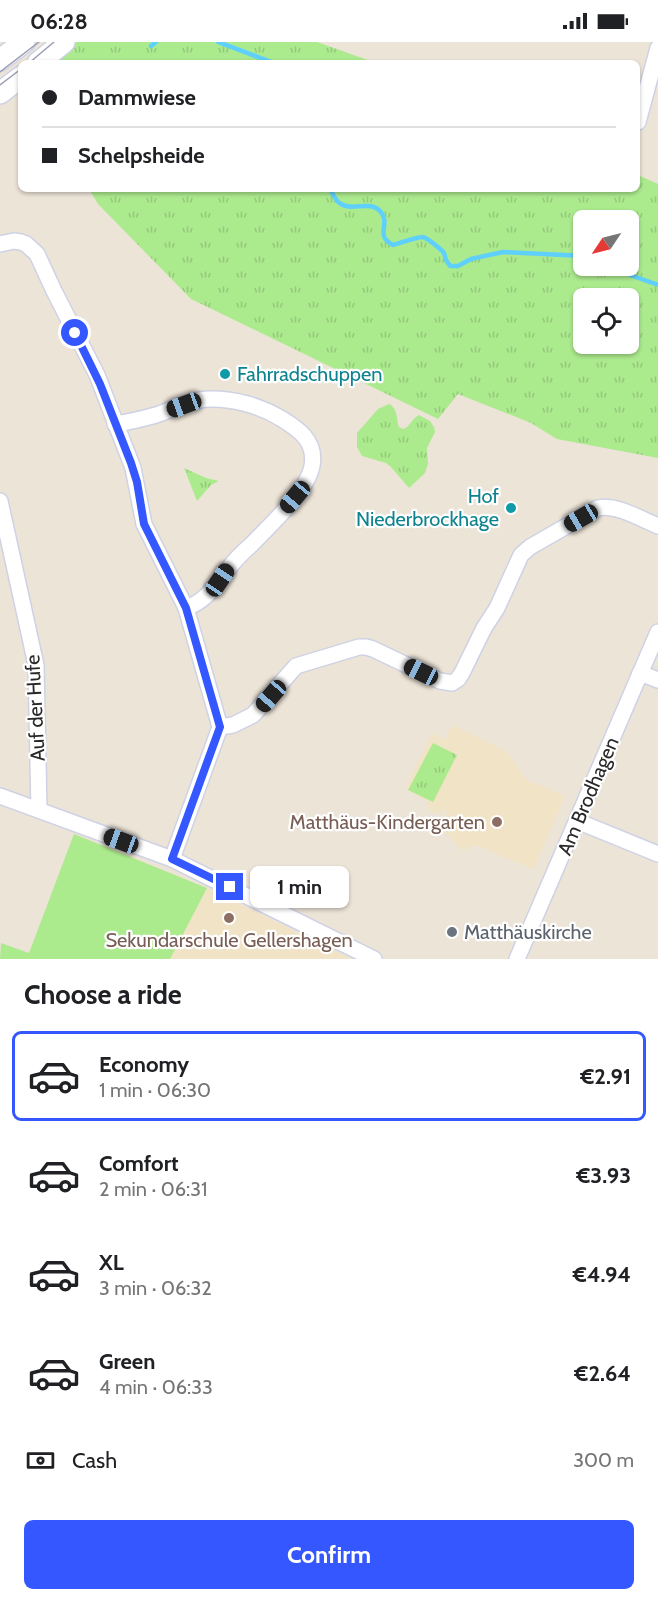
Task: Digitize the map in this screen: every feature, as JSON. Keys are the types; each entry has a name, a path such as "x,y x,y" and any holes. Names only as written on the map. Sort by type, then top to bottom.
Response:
{"main road":[{"path":"0,60 24,42"},
{"path":"43,60 64,42"},
{"path":"0,93 18,79"}],"street":[{"path":"640,115 658,48"},
{"path":"0,244 21,242 37,254 96,375 133,468 144,524 186,608 220,727 172,859"},
{"path":"115,424 155,415 200,400 220,399 245,403 266,410 297,429 310,445 312,468 302,488 278,518 235,560 214,588 199,603 186,608"},
{"name":"Auf der Hufe","path":"0,501 36,665 39,810"},
{"path":"220,727 233,725 253,716 296,666 359,647 373,649 440,681 452,683 462,673 484,628 497,608 521,555 530,547 598,508 604,507 613,508 658,526"},
{"name":"Am Brodhagen","path":"517,959 658,632"},
{"path":"640,673 658,680"},
{"path":"0,796 172,859 374,959"},
{"path":"577,821 658,854"}],"shaded area":[{"path":"452,725 506,751 527,780 565,796 533,869 475,845 463,851 440,826 447,811 443,809 440,815 427,809 427,801 405,789 432,733 445,740"},
{"name":"Sekundarschule Gellershagen","path":"207,888 351,959 169,959"}],"green space":[{"path":"74,42 317,42 368,60 54,60"},
{"path":"640,176 658,184 658,458 557,439 531,423 458,394 438,419 191,299 98,204 91,192 640,192"},
{"path":"389,404 395,411 399,427 405,428 419,415 430,421 434,427 435,432 427,448 428,464 425,473 409,488 386,463 362,456 357,447 357,433 378,409"},
{"path":"184,468 219,481 211,485 197,501"},
{"path":"433,743 457,755 433,802 408,790"},
{"path":"74,834 207,888 170,959 0,959 1,943 29,953"}],"waterway":[{"path":"151,46 156,42"},
{"path":"218,42 266,60"},
{"path":"332,192 341,204 346,206 377,208 384,217 383,234 393,245 423,237 444,253 450,266 458,266 471,259 503,252 573,255"},
{"path":"633,276 658,285"}],"tram line":[{"path":"0,72 39,42"},
{"path":"33,60 54,42"},
{"path":"0,85 18,71"}],"place":[{"name":"Fahrradschuppen","path":"225,374"},
{"name":"Hof Niederbrockhage","path":"511,508"},
{"name":"Matthäus-Kindergarten","path":"497,822"},
{"name":"Sekundarschule Gellershagen","path":"229,918"},
{"name":"Matthäuskirche","path":"452,932"}],"route":[{"path":"75,333 100,384 131,463 137,482 144,524 186,608 220,727 172,859 230,887"}]}
